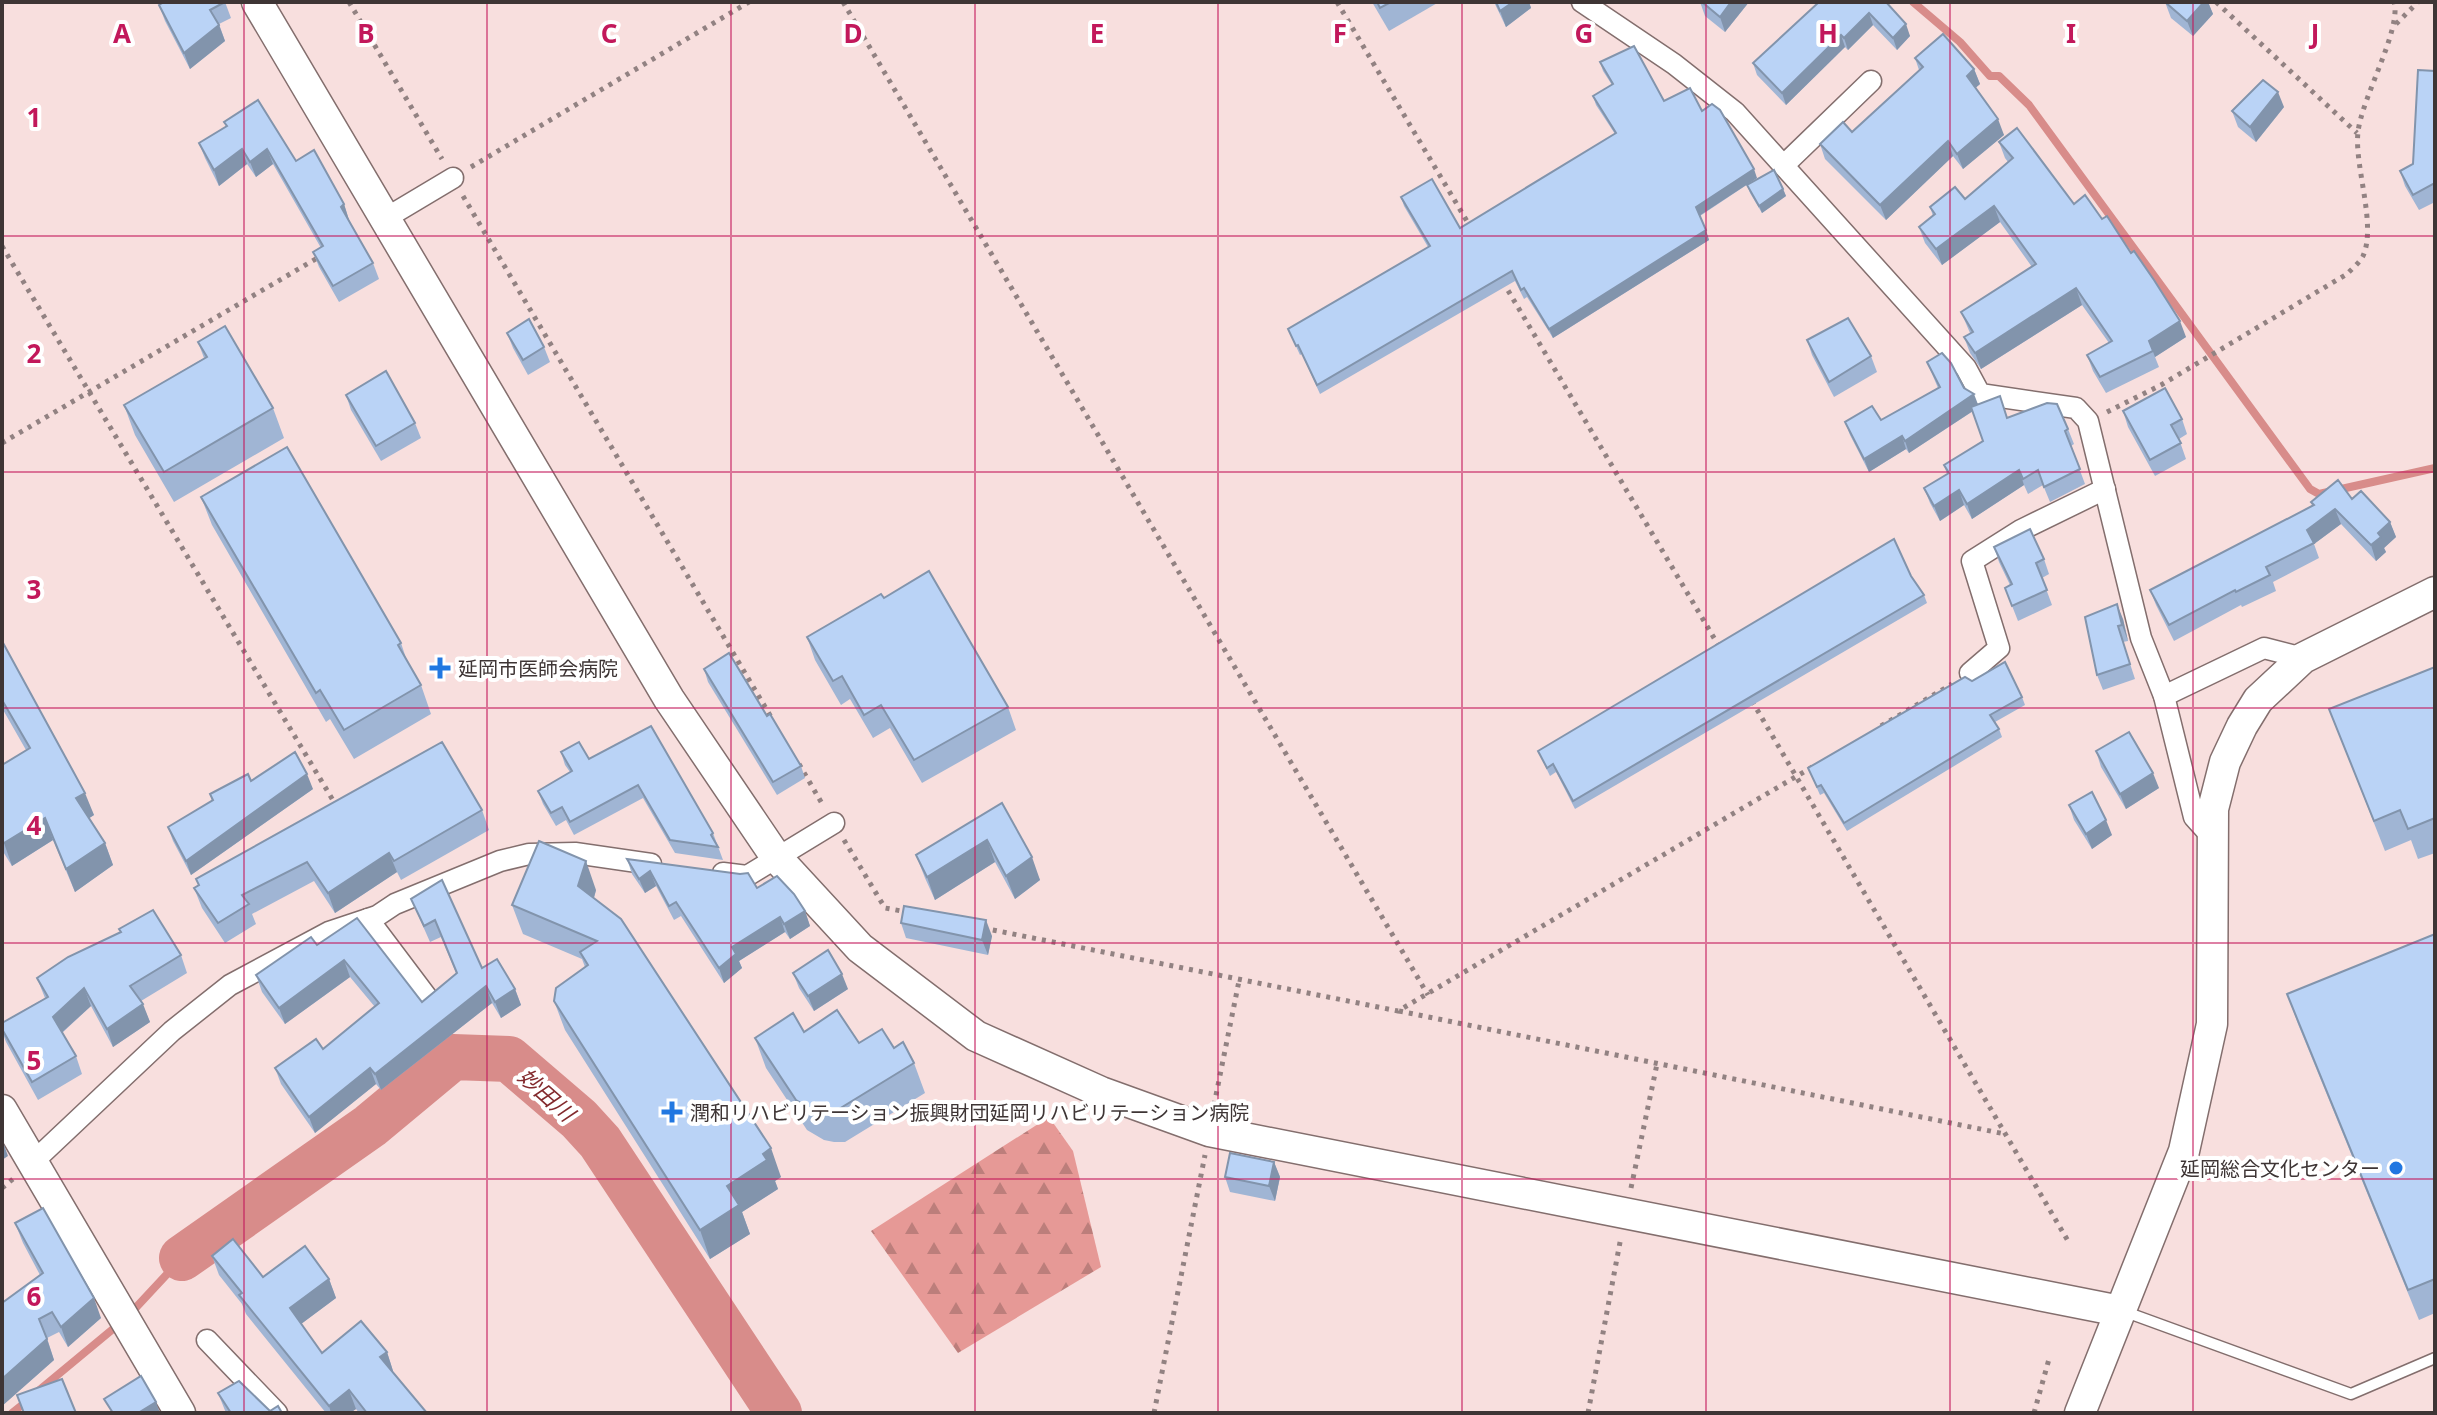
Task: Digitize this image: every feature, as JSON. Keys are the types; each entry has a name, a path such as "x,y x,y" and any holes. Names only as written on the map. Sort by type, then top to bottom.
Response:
{"street":[{"path":"257,2 669,699 776,857 860,948 976,1036 1101,1092 1209,1131 2120,1311"},
{"path":"1582,2 1674,64 1735,112 1966,368 1980,394 2076,408 2088,421 2141,638 2164,696 2194,817 2212,837"},
{"path":"1784,165 1871,81"},
{"path":"386,218 453,178"},
{"path":"1970,673 1999,648 1972,561 2021,530 2105,489"},
{"path":"2080,1413 2184,1151 2212,1024 2213,809 2225,762 2258,700 2303,658 2432,601"},
{"path":"2164,696 2264,648 2303,658"},
{"path":"701,870 747,876 834,823"},
{"path":"33,1162 172,1031 230,985 329,932 368,919 450,880 500,861 529,854 575,853 670,867"},
{"path":"368,919 429,1000"},
{"path":"2,1110 180,1413"},
{"path":"207,1340 277,1413"}],"lane":[{"path":"2120,1311 2351,1394 2435,1358"}],"path":[{"path":"349,2 777,727"},
{"path":"453,178 749,2"},
{"path":"843,2 1428,995"},
{"path":"1337,2 1474,233"},
{"path":"2216,2 2357,133"},
{"path":"2088,421 2161,385 2347,274 2363,257 2367,236 2357,133 2370,85 2395,25 2394,2"},
{"path":"2395,25 2418,2"},
{"path":"2,246 339,810"},
{"path":"2,443 332,250"},
{"path":"1498,274 1724,654"},
{"path":"1877,729 1970,673"},
{"path":"1748,695 2068,1241"},
{"path":"793,754 885,908 916,914"},
{"path":"1398,1011 1823,760"},
{"path":"977,927 2006,1135"},
{"path":"1154,1413 1239,981"},
{"path":"2034,1413 2049,1359"}],"green space":[{"path":"1049,1117 1073,1151 1101,1267 958,1353 871,1231"}],"building":[{"path":"164,2 225,2 210,10 219,25 184,53 159,5"},
{"path":"1377,2 1391,2 1380,8"},
{"path":"1496,2 1513,2 1500,11"},
{"path":"1702,2 1731,2 1720,17"},
{"path":"1819,2 1886,2 1906,24 1893,38 1869,13 1844,38 1841,35 1782,93 1753,63"},
{"path":"2165,2 2204,2 2187,21"},
{"path":"1943,34 1974,69 1967,76 1998,119 1957,154 1948,141 1880,205 1820,144 1843,122 1852,132 1923,67 1915,58"},
{"path":"1634,46 1664,101 1690,88 1702,111 1712,104 1720,110 1754,169 1696,207 1706,230 1549,329 1524,288 1521,290 1512,271 1317,385 1288,329 1430,246 1401,197 1432,179 1460,228 1616,133 1593,96 1613,84 1600,62"},
{"path":"2418,70 2435,71 2435,183 2413,195 2400,171 2413,164"},
{"path":"2263,80 2278,92 2250,127 2232,111"},
{"path":"258,100 296,161 314,150 344,204 341,207 373,263 333,286 313,252 323,246 267,149 250,162 242,149 214,170 199,143 227,126 224,122"},
{"path":"2017,128 2074,204 2085,195 2102,219 2107,216 2180,321 2149,341 2153,351 2100,377 2087,355 2112,341 2076,288 1975,353 1964,337 1973,332 1961,312 2036,264 1994,206 1936,249 1919,227 1935,214 1930,207 1955,187 1965,199 2013,158 1999,142"},
{"path":"1774,170 1783,189 1759,206 1747,185"},
{"path":"1848,318 1871,356 1829,382 1807,340"},
{"path":"529,319 544,347 523,360 507,333"},
{"path":"225,326 273,408 164,472 124,405 207,357 198,342"},
{"path":"1942,353 1964,388 1974,394 1905,441 1902,436 1864,459 1845,422 1872,406 1881,420 1940,387 1927,362"},
{"path":"386,371 415,423 376,446 346,395"},
{"path":"2165,388 2182,419 2171,425 2181,443 2150,460 2123,411"},
{"path":"2000,396 2007,418 2047,403 2057,404 2080,469 2044,487 2038,470 2023,479 2019,470 1967,504 1959,490 1934,506 1924,488 1949,473 1944,465 1983,441 1971,407"},
{"path":"287,447 401,643 398,645 421,685 344,730 320,690 316,693 201,497"},
{"path":"2338,480 2352,499 2361,491 2390,522 2378,533 2381,537 2371,545 2335,509 2307,530 2314,543 2266,567 2270,575 2169,625 2150,590 2314,505 2311,502"},
{"path":"2030,529 2044,559 2036,563 2047,590 2012,606 2005,588 2012,584 1994,547"},
{"path":"1894,539 1911,576 1924,595 1573,801 1553,764 1547,768 1538,751"},
{"path":"929,571 1008,707 914,760 881,705 864,715 842,676 833,681 807,637 881,594 884,598"},
{"path":"2117,604 2122,625 2118,626 2130,664 2097,675 2085,617"},
{"path":"2,641 85,793 76,798 105,843 66,869 45,818 4,843 2,841 2,765 30,748 2,700"},
{"path":"729,653 801,766 773,782 704,669"},
{"path":"2005,662 2022,697 1990,715 1999,729 1844,823 1821,785 1817,787 1808,768 1965,677 1972,681"},
{"path":"2435,667 2435,818 2408,829 2400,810 2374,821 2329,709"},
{"path":"651,726 713,833 711,835 718,847 670,840 638,785 570,822 562,807 551,813 538,791 572,771 561,752 579,742 589,759"},
{"path":"2129,732 2153,773 2120,794 2096,751"},
{"path":"442,742 482,810 394,861 389,853 328,893 307,862 242,895 249,904 218,923 194,888 199,885 196,879"},
{"path":"295,752 307,774 186,861 168,827 213,800 210,794 248,774 251,781"},
{"path":"2092,792 2106,820 2086,834 2069,805"},
{"path":"1002,803 1032,857 1006,876 987,840 927,877 916,855"},
{"path":"539,841 586,861 578,886 621,919 771,1148 763,1154 767,1160 727,1186 739,1205 700,1230 554,1001 556,988 588,965 580,952 597,941 512,905"},
{"path":"627,859 748,873 757,888 777,876 805,911 784,924 780,917 732,947 736,954 719,968 676,902 669,906 650,871 639,879"},
{"path":"442,880 482,968 497,959 515,989 495,1002 486,986 375,1074 370,1068 309,1117 275,1068 316,1039 323,1049 379,1003 344,960 279,1008 256,975 311,937 317,945 357,918 422,1002 457,973 435,920 424,926 411,899"},
{"path":"904,906 986,920 982,940 901,923"},
{"path":"153,910 181,955 130,986 143,1004 107,1029 84,988 53,1017 76,1056 32,1082 2,1029 2,1023 48,997 37,978 68,957 121,932 119,929"},
{"name":"延岡総合文化センター","path":"2435,934 2435,1279 2408,1290 2287,994"},
{"path":"828,950 842,974 808,996 793,973"},
{"path":"837,1010 859,1043 882,1029 894,1048 903,1042 914,1063 834,1112 823,1112 796,1100 755,1038 793,1013 804,1032"},
{"path":"1230,1153 1274,1162 1269,1186 1225,1177"},
{"path":"43,1208 94,1298 61,1327 52,1312 39,1319 47,1339 2,1379 2,1303 43,1273 15,1223"},
{"path":"233,1239 263,1277 305,1246 329,1279 290,1308 322,1353 361,1321 387,1352 380,1357 427,1413 367,1413 349,1390 329,1406 239,1295 242,1293 212,1256"},
{"path":"141,1376 156,1402 138,1413 113,1413 104,1399"},
{"path":"62,1379 76,1413 24,1413 17,1395"},
{"path":"239,1381 270,1411 278,1406 282,1413 231,1413 218,1393"}],"waterway":[{"path":"1913,2 1960,42 1990,76 1999,76 2029,105 2310,489 2319,494 2435,468"},
{"name":"妙田川","path":"182,1258 370,1126 453,1057 509,1059 579,1119 600,1142 779,1413"},
{"path":"129,1315 182,1258"},
{"path":"37,1392 119,1324"},
{"path":"12,1413 27,1401"}],"place":[{"name":"延岡市医師会病院","path":"440,668"},
{"name":"潤和リハビリテーション振興財団延岡リハビリテーション病院","path":"672,1112"},
{"name":"延岡総合文化センター","path":"2396,1168"}]}
